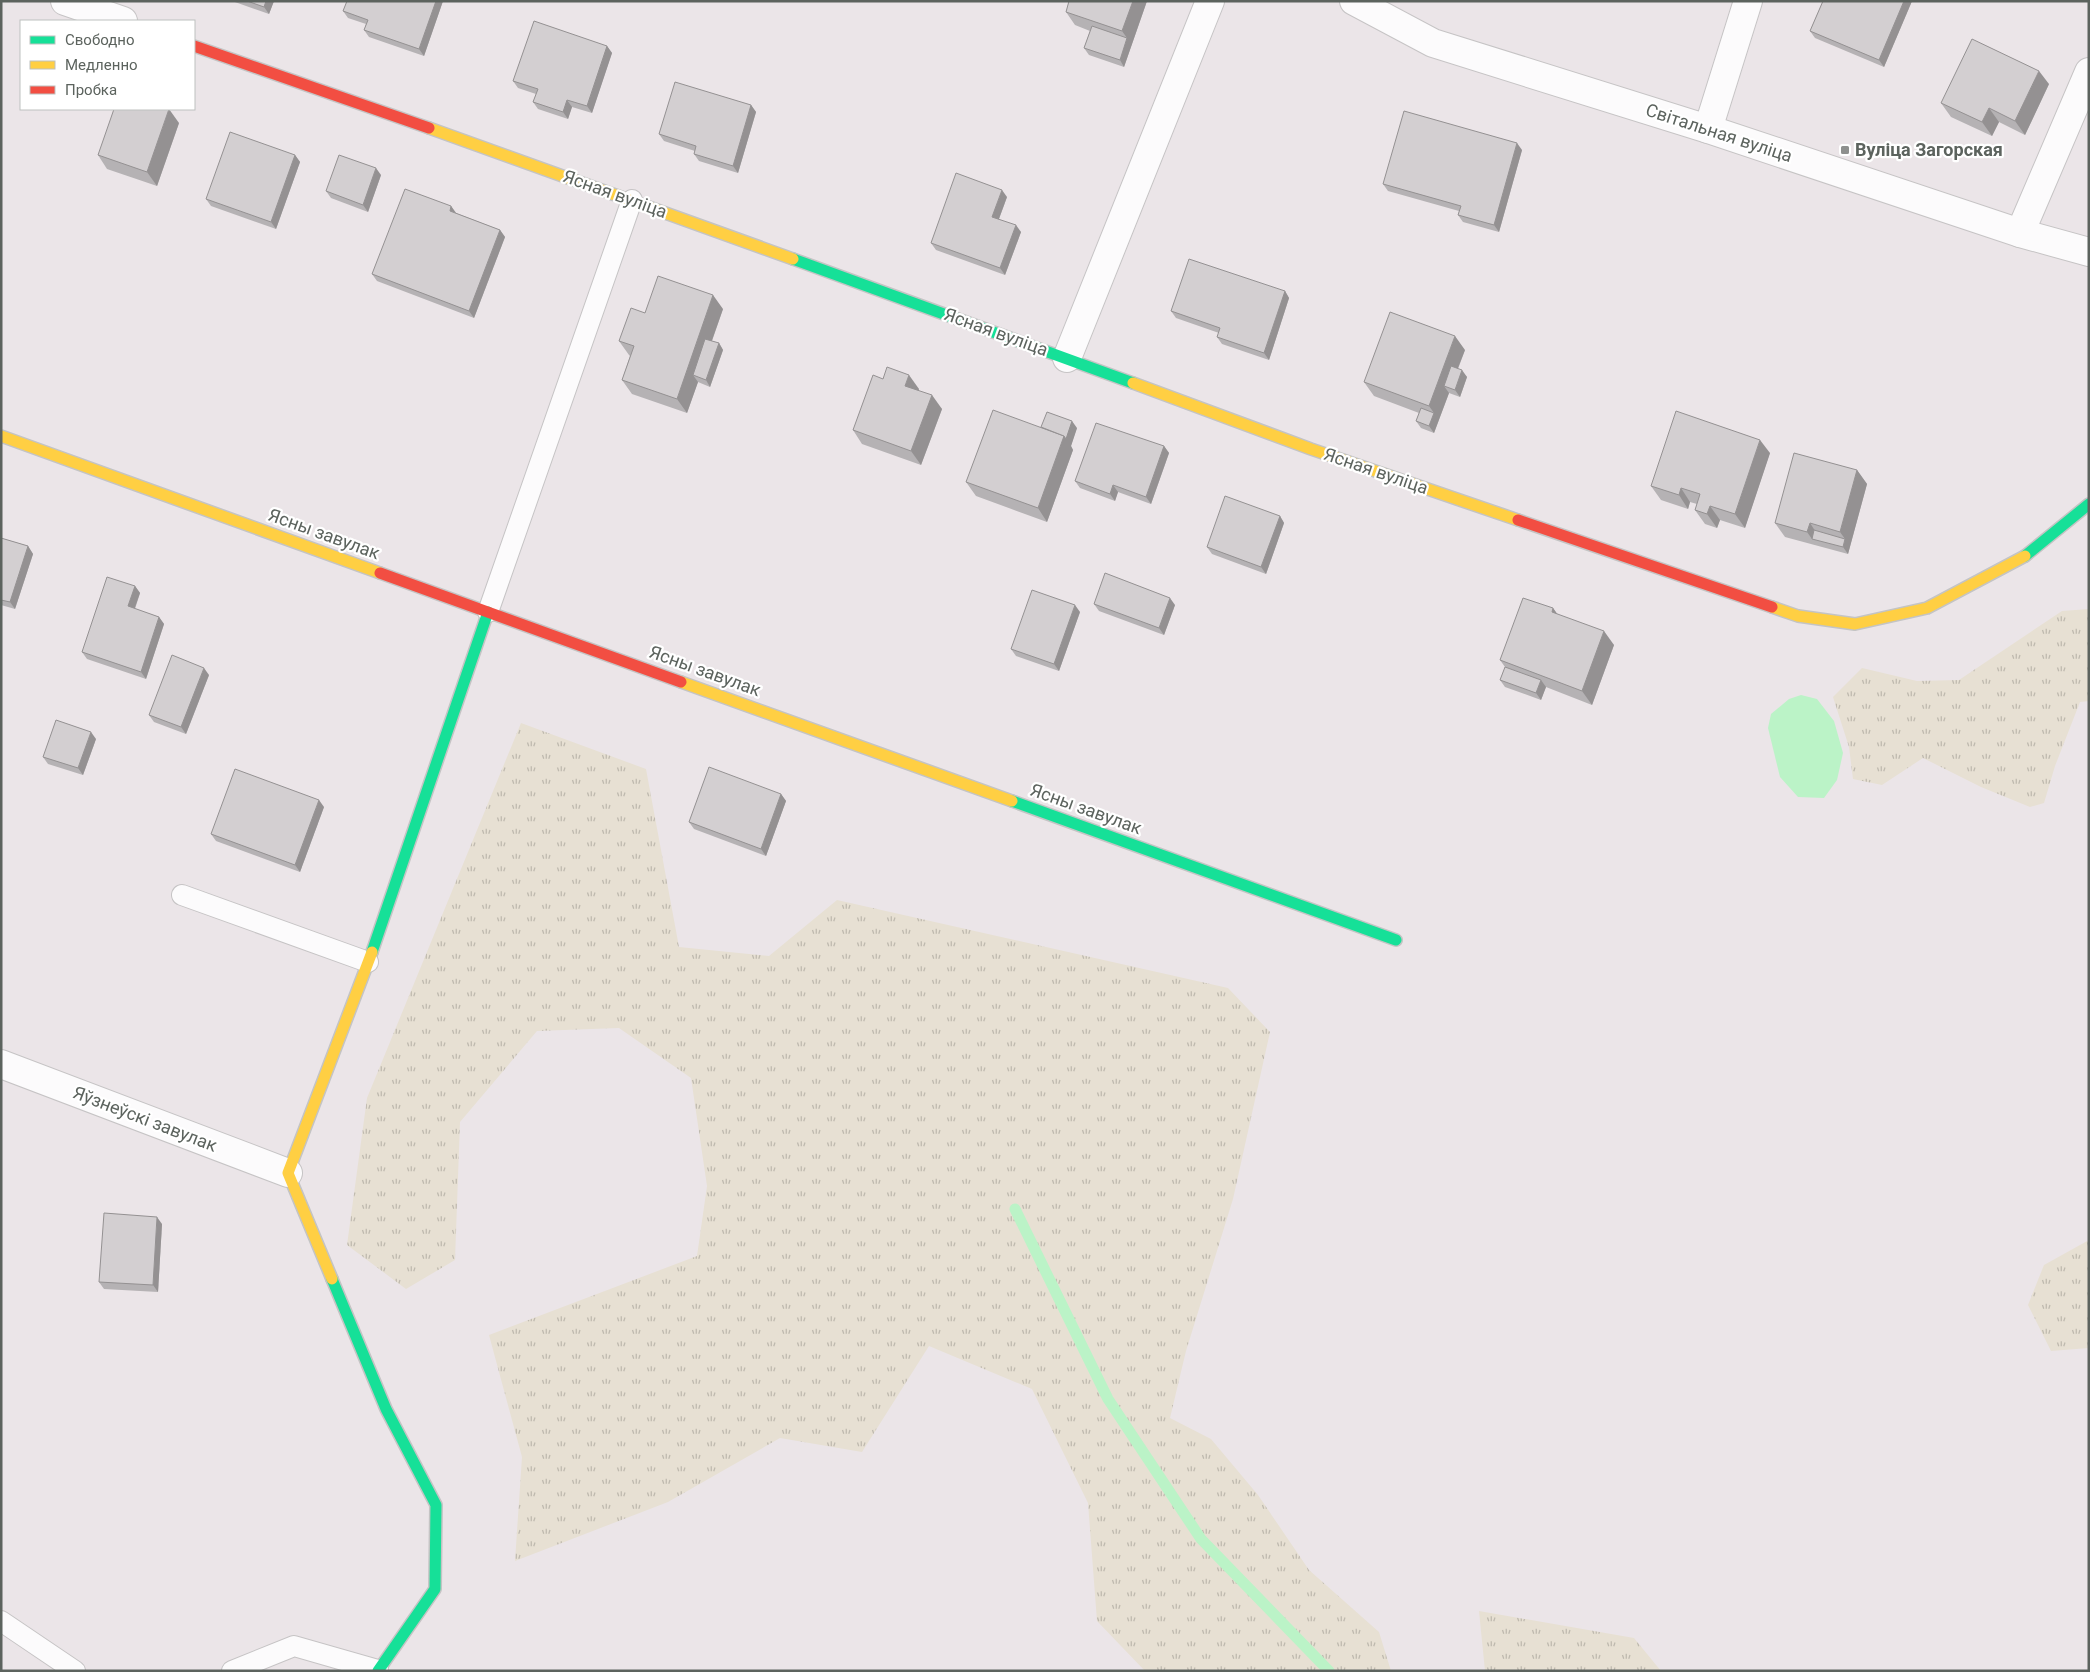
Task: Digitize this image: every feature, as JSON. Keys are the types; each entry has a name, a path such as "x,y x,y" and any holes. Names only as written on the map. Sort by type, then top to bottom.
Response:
{"street":[{"path":"65,1 120,20"},
{"path":"1067,358 1210,1"},
{"name":"Світальная вуліца","path":"1354,1 1433,43 1708,128 2020,233 2089,252"},
{"path":"1708,128 1748,1"},
{"name":"Ясная вуліца","path":"195,46 632,200 1311,449 1798,616 1856,624 1927,608 2024,557 2089,504"},
{"path":"2020,233 2089,72"},
{"name":"Ясны завулак","path":"1,436 1396,940"},
{"path":"378,1671 435,1589 436,1504 386,1409 288,1173 368,962 488,612"},
{"name":"Яўзнеўскі завулак","path":"1,1064 288,1173"}],"lane":[{"path":"488,612 632,200"},
{"path":"182,896 368,962"},
{"path":"1,1621 75,1671"},
{"path":"232,1671 294,1646 378,1671"}],"green space":[{"path":"2089,609 2089,701 2080,702 2055,766 2044,803 2030,807 1981,787 1923,758 1882,785 1853,779 1849,747 1833,697 1862,668 1917,681 1959,680 2062,611"},
{"path":"521,723 646,769 679,947 769,956 837,900 1228,988 1270,1032 1233,1199 1186,1351 1170,1418 1211,1439 1258,1495 1309,1570 1379,1632 1391,1671 1145,1671 1097,1621 1088,1503 1032,1389 929,1346 862,1452 780,1438 668,1502 515,1561 522,1457 489,1335 697,1256 707,1186 691,1078 619,1028 537,1031 460,1122 455,1260 406,1289 347,1245 367,1098"},
{"path":"2089,1240 2089,1348 2051,1351 2028,1305 2044,1265"},
{"path":"1479,1611 1634,1638 1661,1671 1485,1671"}],"shaded area":[{"path":"1801,695 1817,699 1834,721 1843,753 1837,780 1824,798 1798,797 1780,777 1768,728 1771,714 1789,699"}],"building":[{"path":"247,1 266,1 264,7"},
{"path":"347,1 436,1 419,49 364,30 368,20 343,11"},
{"path":"1069,1 1133,1 1122,31 1066,12"},
{"path":"1823,1 1904,1 1879,60 1810,31"},
{"path":"534,21 607,46 587,106 567,100 563,112 533,102 538,89 513,81"},
{"path":"1092,26 1127,38 1120,60 1084,48"},
{"path":"1972,39 2039,71 2015,121 1989,108 1982,122 1941,103"},
{"path":"675,82 751,105 733,166 694,154 696,146 659,134"},
{"path":"114,110 169,110 147,172 98,155"},
{"path":"1404,111 1517,143 1494,225 1458,215 1461,206 1383,184"},
{"path":"230,132 295,155 271,222 206,199"},
{"path":"339,155 376,168 363,205 326,191"},
{"path":"956,173 1002,190 992,217 1016,225 1000,268 931,243"},
{"path":"405,189 451,206 450,211 500,230 469,311 372,274"},
{"path":"1189,259 1285,291 1264,353 1217,337 1220,328 1171,311"},
{"path":"658,276 713,295 677,399 622,380 634,346 619,341 631,308 645,313"},
{"path":"1390,312 1455,336 1429,406 1364,382"},
{"path":"705,339 719,343 706,380 693,375"},
{"path":"1451,366 1462,370 1455,390 1444,386"},
{"path":"887,367 909,375 905,386 932,395 911,451 853,430 873,375 883,379"},
{"path":"1421,408 1434,413 1429,426 1416,421"},
{"path":"993,410 1064,436 1038,508 966,482"},
{"path":"1676,411 1760,440 1735,514 1710,506 1707,514 1695,510 1700,494 1681,488 1679,495 1651,486"},
{"path":"1047,412 1072,421 1066,439 1064,436 1041,427"},
{"path":"1096,423 1164,446 1146,497 1113,485 1110,494 1075,481"},
{"path":"1794,453 1857,470 1840,532 1810,523 1807,532 1775,523"},
{"path":"1225,496 1280,516 1261,567 1207,547"},
{"path":"1814,530 1845,539 1843,547 1812,539"},
{"path":"1,538 28,546 10,602 1,600"},
{"path":"1105,573 1170,598 1159,628 1094,604"},
{"path":"107,577 135,586 128,606 159,617 141,672 82,652"},
{"path":"1032,590 1075,605 1054,664 1011,649"},
{"path":"1523,598 1553,608 1552,612 1604,631 1582,691 1500,660"},
{"path":"172,655 204,668 181,727 149,715"},
{"path":"1505,667 1541,680 1536,693 1500,680"},
{"path":"56,720 91,732 78,768 43,757"},
{"path":"709,767 781,794 761,849 689,822"},
{"path":"235,769 319,800 295,865 211,834"},
{"path":"104,1213 157,1217 153,1285 99,1282"}],"waterway":[{"path":"1015,1209 1108,1399 1201,1539 1329,1671"}],"traffic: fast":[{"path":"793,259 1133,383"},
{"path":"2025,556 2089,504"},
{"path":"372,952 488,612"},
{"path":"1012,801 1396,940"},
{"path":"332,1279 386,1409 436,1505 435,1589 378,1671"}],"traffic: slow":[{"path":"429,128 793,259"},
{"path":"1133,383 1311,449 1518,520"},
{"path":"1,436 380,573"},
{"path":"1772,607 1798,616 1855,624 1927,608 2025,556"},
{"path":"681,682 1012,801"},
{"path":"332,1279 288,1173 372,952"}],"traffic: jam":[{"path":"195,46 429,128"},
{"path":"1518,520 1772,607"},
{"path":"380,573 681,682"}],"place":[{"name":"Вуліца Загорская","path":"1845,150"}]}
